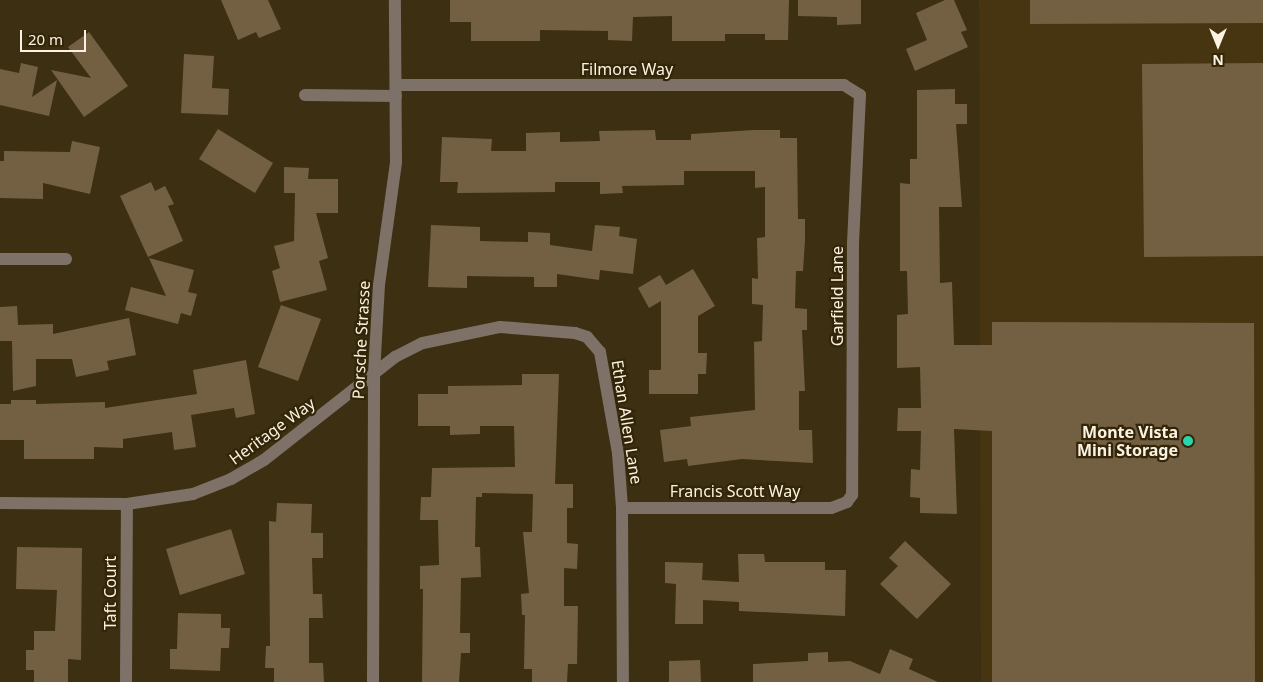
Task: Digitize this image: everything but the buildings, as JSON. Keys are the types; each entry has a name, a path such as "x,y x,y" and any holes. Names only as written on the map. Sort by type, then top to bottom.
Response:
{"street":[{"name":"Porsche Strasse","path":"372,682 374,374 379,285 396,162 395,0"},
{"name":"Filmore Way","path":"305,95 396,90 844,85 857,89"},
{"name":"Garfield Lane","path":"847,502 853,486 853,243 861,102 857,89"},
{"path":"0,259 66,258"},
{"name":"Ethan Allen Lane","path":"374,374 395,357 423,343 476,330 525,328 587,337 596,343 602,362 618,454 622,508 623,682"},
{"name":"Heritage Way","path":"0,503 127,504 174,498 231,479 264,460 374,374"},
{"name":"Francis Scott Way","path":"622,508 831,508 847,502"},
{"name":"Taft Court","path":"126,682 127,504"}],"shaded area":[{"path":"979,0 1263,0 1263,682 981,682"}],"place":[{"name":"Monte Vista Mini Storage","path":"1188,441"}]}
